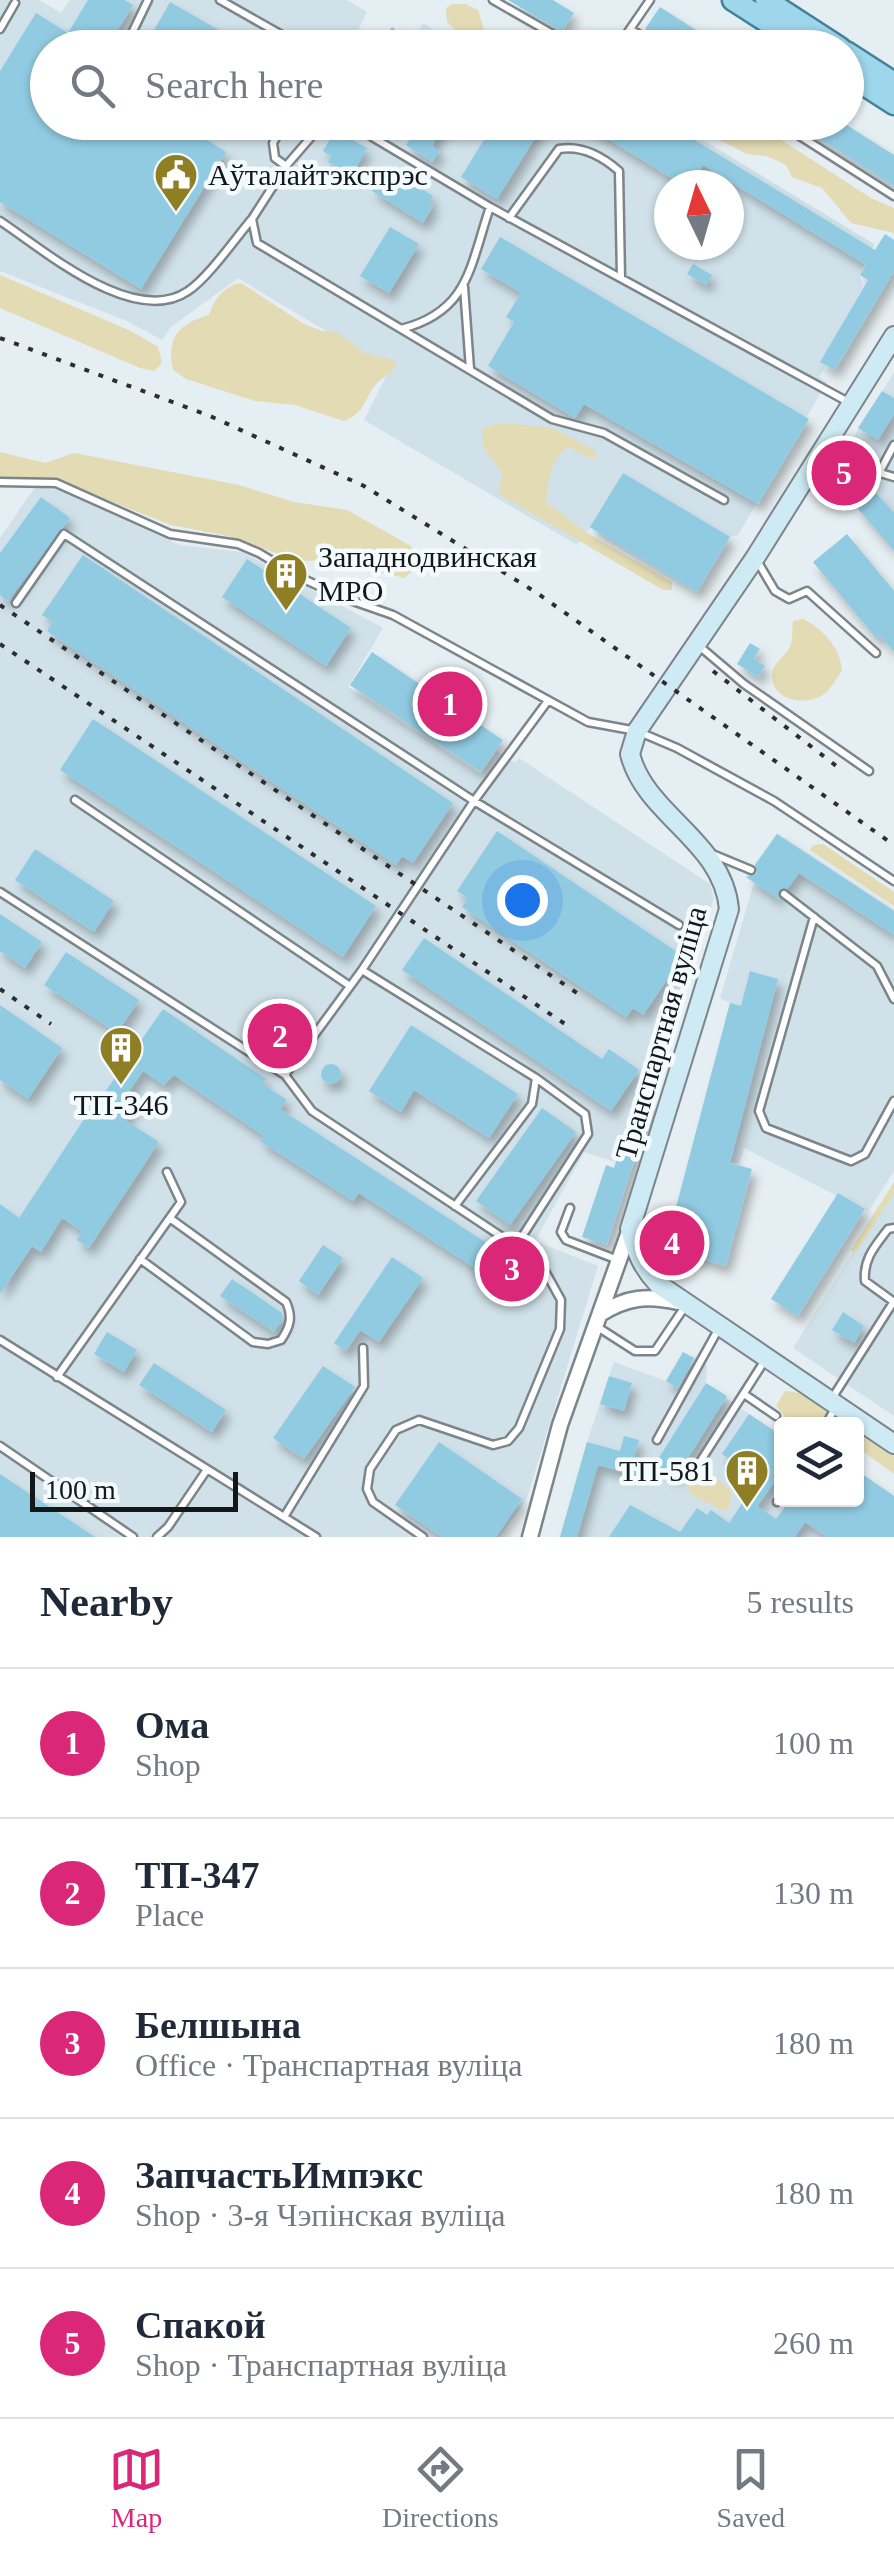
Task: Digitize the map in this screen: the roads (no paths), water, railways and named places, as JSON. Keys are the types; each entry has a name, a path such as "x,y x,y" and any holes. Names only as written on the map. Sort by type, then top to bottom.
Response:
{"main road":[{"path":"733,0 780,30"},
{"path":"766,0 812,30"},
{"path":"864,63 894,82"},
{"path":"864,84 894,104"},
{"path":"638,731 833,450 851,403 894,336"},
{"name":"Транспартная вуліца","path":"630,1229 729,909 726,887 704,851 633,768 630,754 638,731"},
{"path":"630,1229 643,1268 658,1284 894,1444"}],"street":[{"name":"Транспартная вуліца","path":"530,1537 560,1425 630,1229"},
{"path":"597,1320 618,1302 639,1296 687,1304"}],"lane":[{"path":"133,30 148,0"},
{"path":"220,0 273,30"},
{"path":"493,0 546,30"},
{"path":"632,30 650,0"},
{"path":"0,29 15,2"},
{"path":"275,140 275,158 286,166"},
{"path":"0,221 99,288 159,302 188,291 252,220 286,166 308,140"},
{"path":"377,140 509,218 851,403"},
{"path":"806,140 894,196"},
{"path":"509,218 559,150 574,147 605,158 619,171 621,278"},
{"path":"400,329 422,324 444,312 464,284 490,207"},
{"path":"252,220 256,243 400,329 552,419 604,434 724,500"},
{"path":"464,284 470,370"},
{"path":"879,473 894,445"},
{"path":"862,468 894,478"},
{"path":"0,482 56,483 170,534 238,544 350,600 393,615 588,722 638,731 774,801 894,881"},
{"path":"16,603 64,534 474,800 679,925"},
{"path":"755,558 775,591 789,600 808,591 876,653"},
{"path":"697,644 744,684 869,772"},
{"path":"285,1075 362,970 474,800 547,702"},
{"path":"75,800 350,986"},
{"path":"704,851 751,870"},
{"path":"0,892 285,1075 312,1111 540,1262 561,1300 560,1329 520,1428 508,1442 493,1445 419,1420 396,1430 370,1470 367,1489 373,1502 423,1537"},
{"path":"784,894 877,966 894,999"},
{"path":"814,917 759,1111 766,1128 851,1161 865,1154 894,1100"},
{"path":"362,970 536,1078 585,1114 588,1134 516,1246"},
{"path":"455,1206 532,1104 536,1078"},
{"path":"58,1377 181,1202 166,1172"},
{"path":"570,1208 562,1232 566,1240 619,1261"},
{"path":"140,1259 254,1342 268,1344 281,1340 289,1328 291,1313 286,1302 171,1219"},
{"path":"828,1417 894,1302 864,1280 864,1270 867,1257 888,1229 894,1228"},
{"path":"597,1320 635,1351 655,1351 687,1304"},
{"path":"657,1440 720,1327"},
{"path":"0,1340 316,1537"},
{"path":"284,1517 364,1386 363,1348"},
{"path":"700,1462 766,1359"},
{"path":"744,1394 776,1416"},
{"path":"0,1446 132,1537"},
{"path":"157,1537 206,1471"}],"railway":[{"path":"0,338 210,416 364,486 537,593 894,845"},
{"path":"0,605 577,993"},
{"path":"0,644 568,1026"},
{"path":"713,671 839,768"},
{"path":"0,989 51,1024"}],"place":[{"name":"Аўталайтэкспрэс","path":"176,213"},
{"name":"Спакой","path":"844,473"},
{"name":"Западнодвинская МРО","path":"286,612"},
{"name":"Ома","path":"450,704"},
{"name":"ТП-347","path":"280,1036"},
{"name":"ТП-346","path":"121,1086"},
{"name":"ЗапчастьИмпэкс","path":"672,1243"},
{"name":"Белшына","path":"512,1269"},
{"name":"ТП-581","path":"747,1509"}]}
